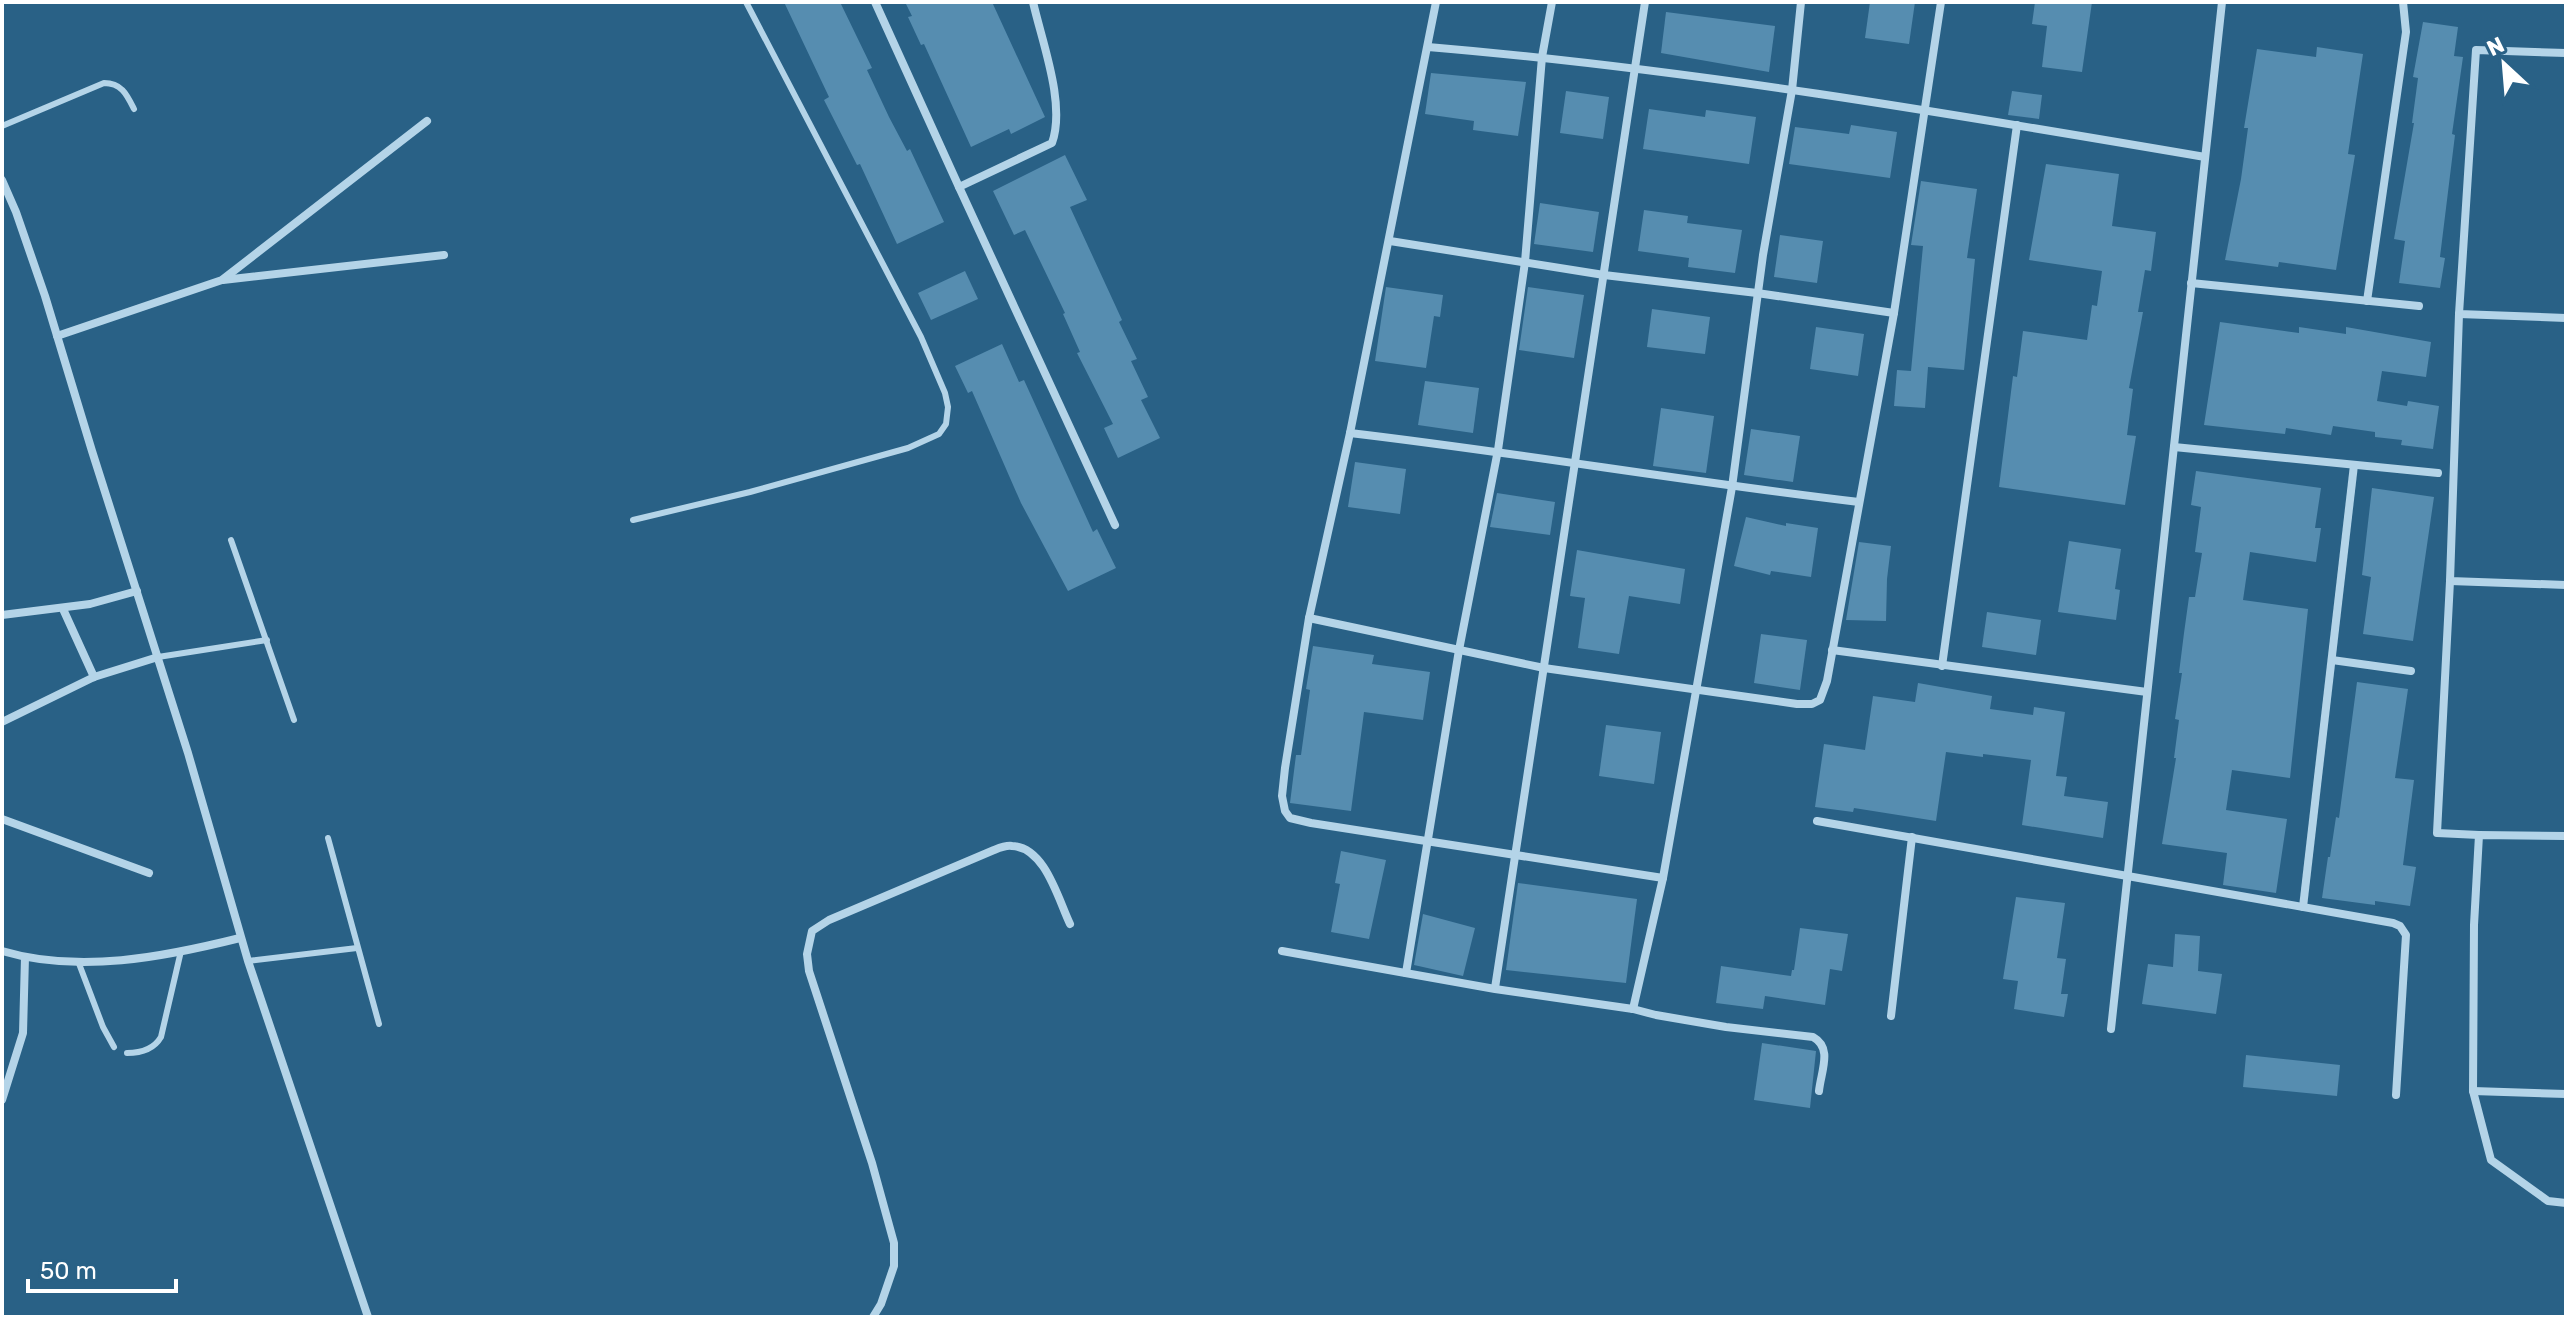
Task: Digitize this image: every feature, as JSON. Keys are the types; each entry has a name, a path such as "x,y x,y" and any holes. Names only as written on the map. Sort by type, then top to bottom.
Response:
{"street":[{"path":"875,2 1115,525"},
{"path":"959,187 1052,143 1057,129 1056,100 1033,2"},
{"path":"1436,2 1390,241 1309,618 1285,768 1282,796 1285,811 1290,818 1311,823 1663,878"},
{"path":"1406,973 1459,650 1498,450 1525,262 1542,57 1552,2"},
{"path":"1495,988 1645,2"},
{"path":"1633,1009 1663,878 1732,487 1757,293 1792,90 1801,2"},
{"path":"1309,618 1544,668 1812,704 1820,700 1824,694 1894,313 1941,2"},
{"path":"2111,1029 2222,2"},
{"path":"2367,301 2406,32 2403,2"},
{"path":"1428,47 1636,67 2205,157"},
{"path":"2566,53 2476,50 2459,314 2437,833 2566,836"},
{"path":"222,280 427,121"},
{"path":"1942,666 2017,125"},
{"path":"2,180 16,212 57,336 158,657 240,938 368,1317"},
{"path":"1390,241 1604,275 1894,313"},
{"path":"57,336 222,280 444,255"},
{"path":"2191,283 2419,306"},
{"path":"2459,314 2566,318"},
{"path":"1350,433 1498,450 1732,487 1859,502"},
{"path":"2174,447 2438,473"},
{"path":"2303,907 2354,465"},
{"path":"2450,581 2566,585"},
{"path":"2,615 63,609 137,591"},
{"path":"63,609 94,677"},
{"path":"1832,650 2147,692"},
{"path":"2,722 94,677 158,657"},
{"path":"2332,660 2411,671"},
{"path":"2,819 149,873"},
{"path":"1817,821 2400,926 2406,935 2396,1095"},
{"path":"2479,835 2474,925 2473,1091 2491,1160 2548,1201 2566,1203"},
{"path":"1891,1016 1912,837"},
{"path":"873,1317 881,1304 894,1266 894,1243 872,1163 809,971 807,954 812,931 829,920 994,850 1013,845 1034,854 1042,864 1070,924"},
{"path":"2,951 25,957 78,961 131,960 240,938"},
{"path":"1282,951 1726,1027 1813,1037 1822,1042 1826,1051 1819,1091"},
{"path":"2,1100 23,1033 25,957"},
{"path":"2473,1091 2566,1094"}],"lane":[{"path":"633,520 750,492 908,448 939,434 946,424 948,407 945,393 921,337 746,2"},
{"path":"2,126 104,83 114,83 125,91 134,109"},
{"path":"231,540 294,720"},
{"path":"158,657 267,640"},
{"path":"328,838 379,1024"},
{"path":"248,961 357,948"},
{"path":"127,1053 149,1049 161,1037 181,951"},
{"path":"78,961 103,1027 114,1047"}],"building":[{"path":"784,2 840,2 872,68 867,70 889,117 907,151 910,149 944,222 897,244 860,164 857,165 824,100 829,97"},
{"path":"905,2 992,2 1045,117 1011,134 1009,129 971,147 924,44 921,45 908,17 912,16"},
{"path":"1870,2 1915,2 1909,44 1865,38"},
{"path":"2035,2 2092,2 2082,72 2042,67 2047,26 2032,24"},
{"path":"1666,12 1775,26 1769,72 1661,53"},
{"path":"2423,22 2458,27 2454,56 2463,57 2452,134 2455,135 2440,257 2445,258 2440,288 2399,283 2405,241 2394,239 2414,123 2418,78 2413,77"},
{"path":"2317,47 2363,54 2348,154 2355,155 2336,270 2279,262 2278,267 2225,260 2241,179 2248,128 2244,128 2257,49 2316,57"},
{"path":"1431,73 1526,82 1518,136 1473,130 1474,121 1425,114"},
{"path":"1566,91 1609,97 1603,139 1560,133"},
{"path":"2012,91 2042,95 2039,119 2008,115"},
{"path":"1649,109 1705,117 1706,110 1756,117 1749,164 1643,149"},
{"path":"1851,125 1897,132 1890,178 1789,164 1795,127 1849,134"},
{"path":"1065,155 1087,200 1070,207 1122,320 1119,322 1137,359 1131,361 1148,397 1141,400 1160,438 1118,458 1104,428 1113,424 1077,353 1080,352 1065,313 1025,230 1014,235 993,191"},
{"path":"2046,164 2119,174 2112,226 2156,232 2151,271 2145,270 2138,312 2143,312 2129,388 2133,389 2127,435 2136,436 2125,505 1999,487 2013,376 2017,377 2023,331 2087,340 2092,305 2097,306 2102,271 2029,260"},
{"path":"1921,181 1977,189 1967,258 1975,259 1964,370 1928,367 1925,408 1894,406 1897,370 1911,371 1923,246 1911,245"},
{"path":"1540,203 1599,212 1593,252 1534,244"},
{"path":"1644,210 1688,216 1687,223 1742,230 1735,273 1688,267 1689,258 1638,251"},
{"path":"1780,235 1823,241 1817,283 1774,277"},
{"path":"965,271 978,299 931,320 918,293"},
{"path":"1386,287 1443,295 1440,317 1434,316 1426,368 1375,361"},
{"path":"1528,287 1584,295 1574,358 1519,350"},
{"path":"1652,309 1710,317 1705,354 1647,347"},
{"path":"2220,322 2299,333 2299,327 2346,334 2346,327 2431,342 2426,377 2382,371 2377,401 2407,406 2408,401 2439,406 2433,449 2401,445 2402,440 2375,437 2375,432 2333,426 2331,435 2286,428 2285,434 2204,425"},
{"path":"1816,327 1864,334 1858,376 1810,369"},
{"path":"1002,344 1019,382 1024,380 1093,532 1097,529 1116,568 1068,591 1021,503 972,391 968,393 955,366"},
{"path":"1425,381 1479,388 1473,433 1418,425"},
{"path":"1661,408 1714,416 1706,473 1653,466"},
{"path":"1751,429 1800,436 1793,482 1744,475"},
{"path":"1355,462 1406,469 1400,514 1348,507"},
{"path":"2196,471 2321,488 2315,528 2321,528 2316,562 2250,552 2243,600 2308,609 2290,778 2232,770 2226,810 2287,819 2276,893 2223,885 2227,853 2162,844 2176,758 2179,720 2175,719 2184,633 2189,597 2195,597 2202,553 2195,552 2201,507 2191,505"},
{"path":"2372,488 2434,497 2413,641 2363,634 2371,577 2362,575"},
{"path":"1497,493 1555,502 1550,535 1490,527"},
{"path":"1746,517 1786,526 1786,523 1818,528 1811,577 1771,571 1770,575 1734,566"},
{"path":"2069,541 2121,549 2115,589 2120,590 2116,620 2058,612"},
{"path":"1859,542 1891,546 1886,621 1846,620"},
{"path":"1577,550 1685,569 1680,604 1629,596 1619,654 1578,648 1585,598 1570,596"},
{"path":"1987,612 2041,620 2036,655 1982,647"},
{"path":"1761,634 1807,640 1800,690 1754,683"},
{"path":"1313,646 1374,655 1372,664 1430,672 1423,720 1364,712 1351,811 1290,803 1296,755 1301,755"},
{"path":"2357,682 2408,689 2395,778 2414,780 2403,865 2416,867 2410,906 2322,898 2336,817 2339,818"},
{"path":"1918,683 1992,696 1990,709 2033,715 2034,707 2065,712 2056,776 2067,777 2064,796 2108,802 2103,838 2022,825 2031,760 1983,754 1983,757 1946,752 1936,821 1854,808 1853,812 1815,807 1824,744 1865,750 1873,696 1915,702"},
{"path":"1606,725 1661,732 1654,784 1599,776"},
{"path":"1341,851 1386,860 1369,939 1331,932 1340,884 1335,883"},
{"path":"1518,883 1637,899 1626,983 1506,970"},
{"path":"2016,897 2065,903 2057,958 2066,959 2061,994 2068,994 2064,1017 2014,1009 2018,981 2003,979"},
{"path":"1423,914 1475,928 1463,976 1414,965"},
{"path":"1800,928 1848,934 1842,971 1830,969 1825,1005 1765,996 1763,1009 1716,1003 1721,966 1791,976"},
{"path":"2175,934 2200,936 2198,971 2222,974 2216,1014 2142,1004 2148,964 2173,967"},
{"path":"1762,1043 1816,1051 1810,1108 1754,1100"},
{"path":"2246,1055 2340,1065 2337,1096 2243,1087"}]}
